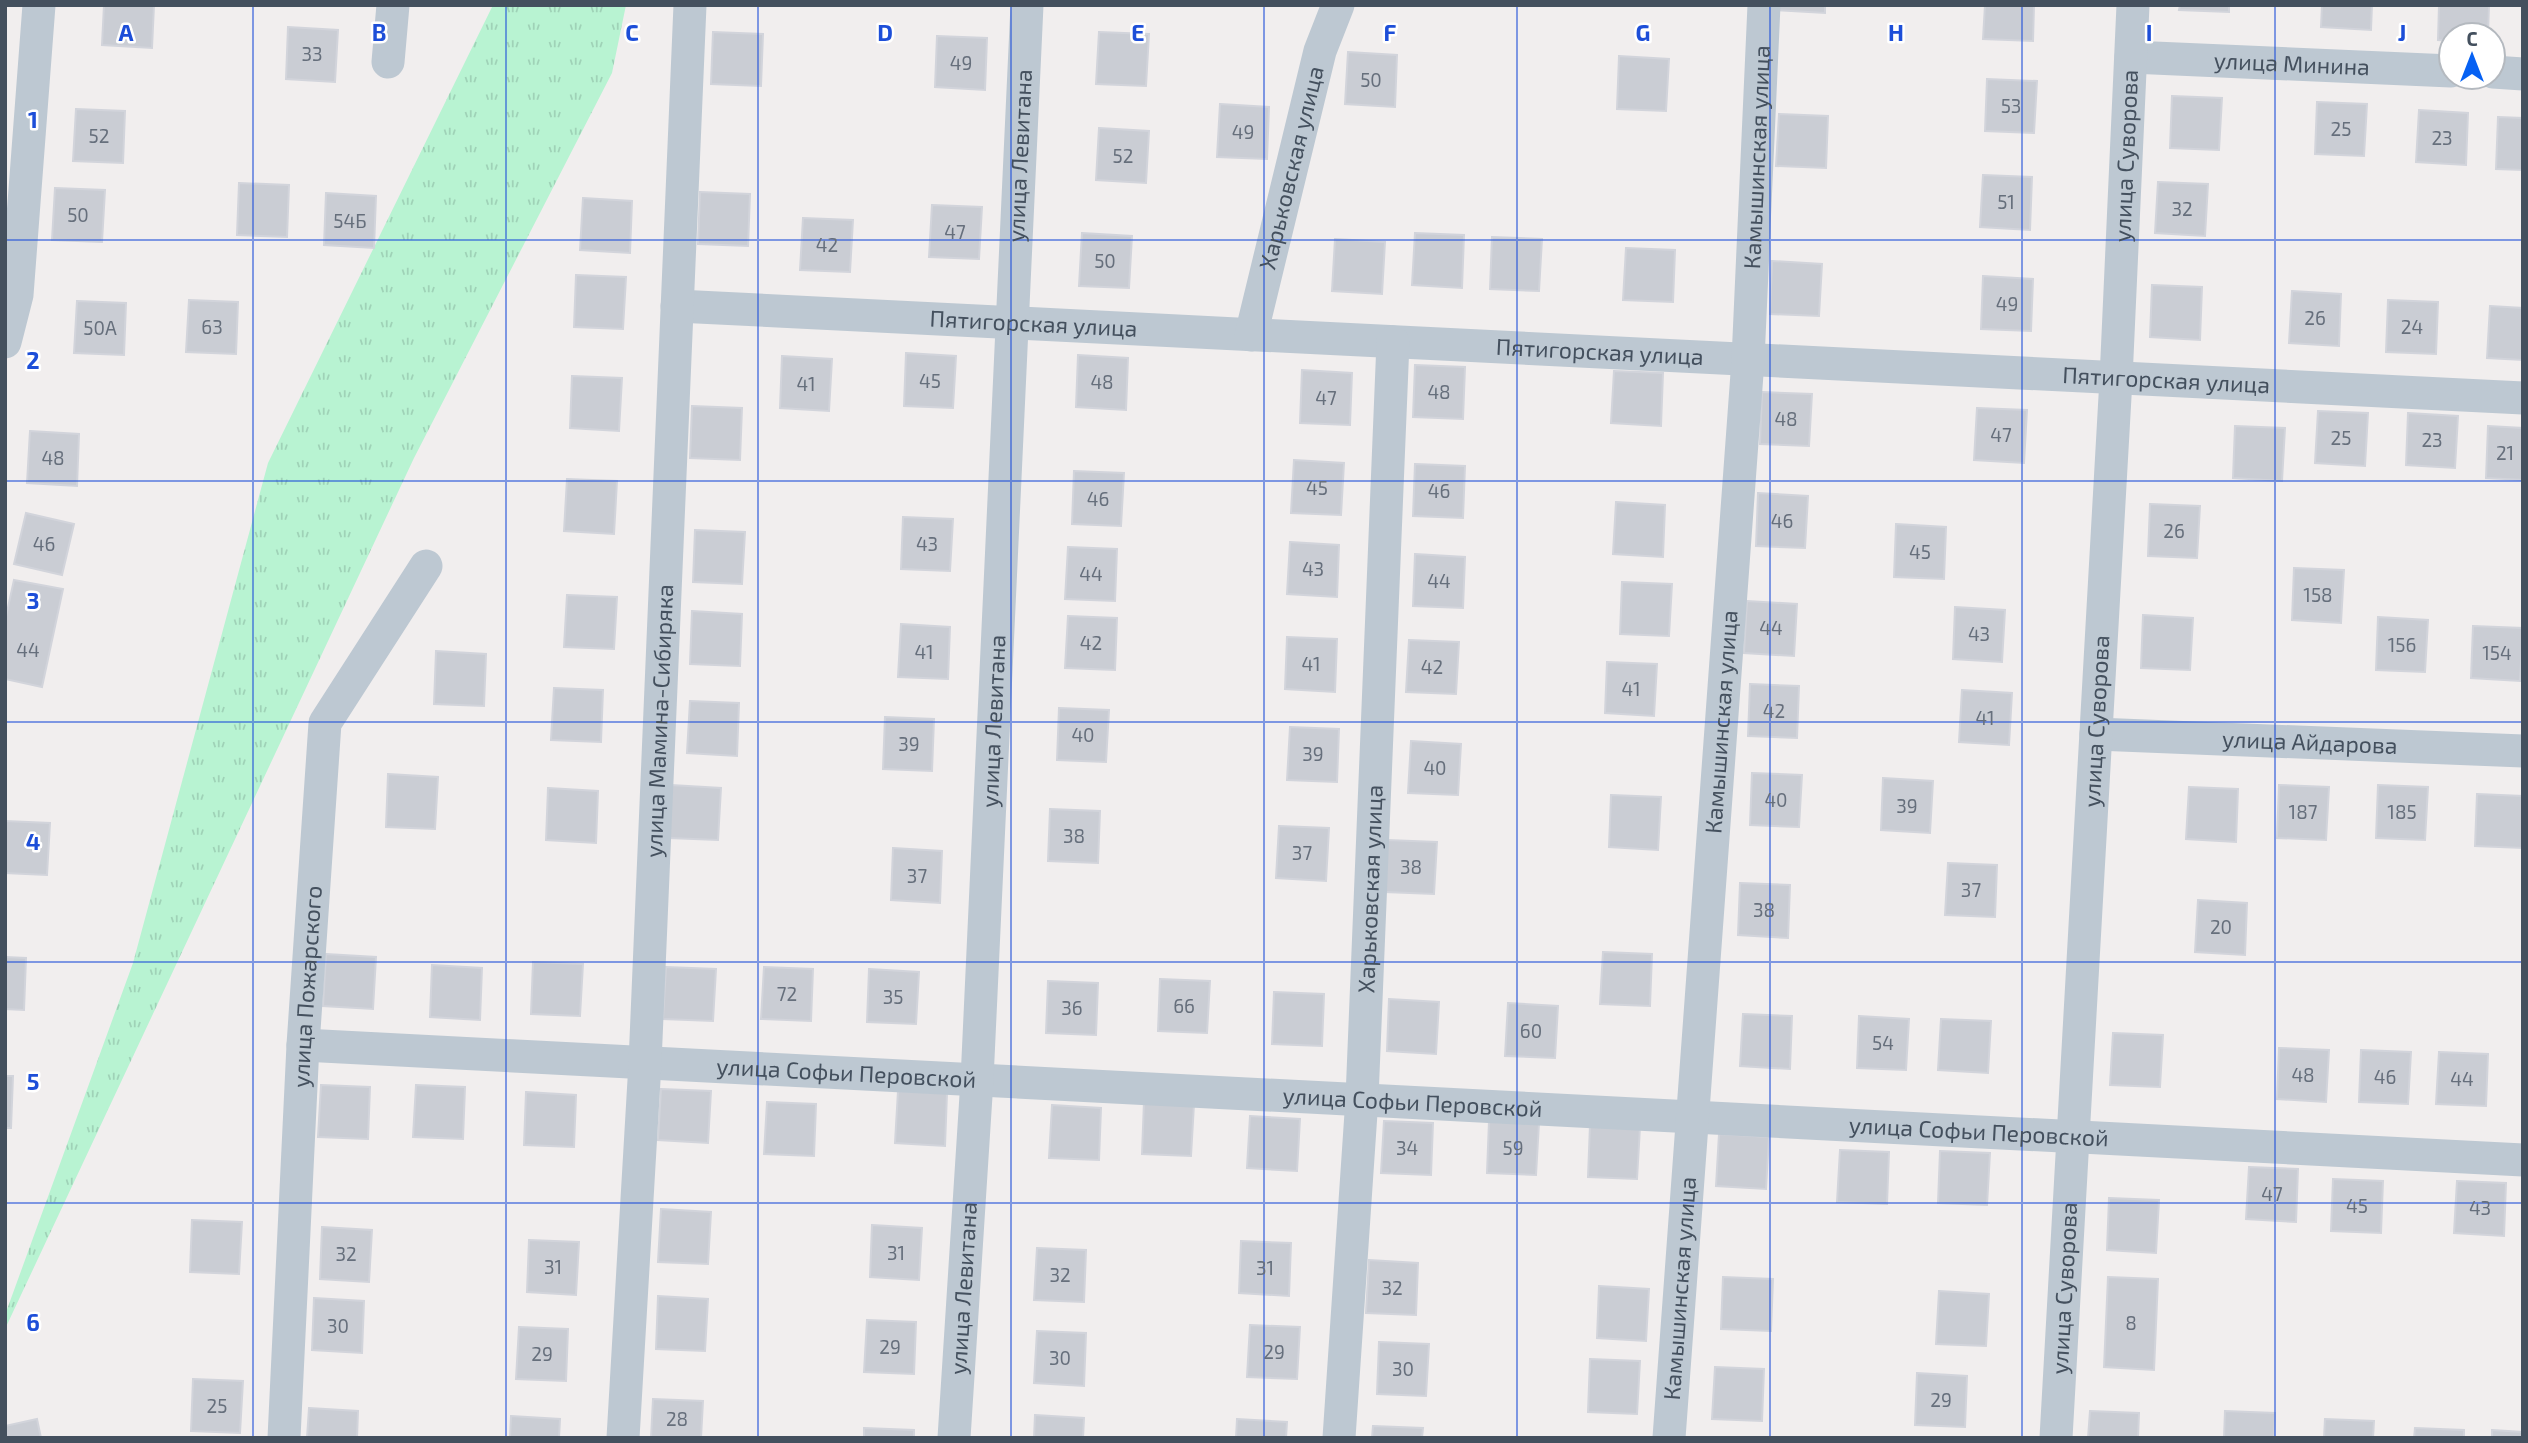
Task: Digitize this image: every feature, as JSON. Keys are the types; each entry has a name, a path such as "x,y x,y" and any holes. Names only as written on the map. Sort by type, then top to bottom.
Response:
{"street":[{"path":"5,342 39,5"},
{"path":"388,62 393,5"},
{"name":"улица Мамина-Сибиряка","path":"623,1438 645,1063 690,5"},
{"name":"улица Левитана","path":"954,1438 977,1080 1027,5"},
{"name":"Харьковская улица","path":"1251,335 1320,51 1338,5"},
{"name":"Камышинская улица","path":"1669,1438 1748,360 1764,5"},
{"name":"улица Суворова","path":"2056,1438 2116,379 2133,5"},
{"name":"улица Минина","path":"2132,57 2437,70"},
{"name":"Пятигорская улица","path":"677,306 2523,398"},
{"name":"Харьковская улица","path":"1339,1438 1362,1098 1392,342"},
{"name":"улица Пожарского","path":"284,1438 303,1045 325,723 426,566"},
{"name":"улица Айдарова","path":"2096,734 2523,751"},
{"name":"улица Софьи Перовской","path":"303,1045 2523,1160"}],"green space":[{"path":"493,5 626,5 612,73 414,458 5,1329 5,1315 133,963 268,463"}],"building":[{"path":"104,5 154,5 152,48 102,45"},
{"path":"1775,5 1825,5 1825,13 1775,10"},
{"path":"1985,5 2034,5 2033,41 1983,39"},
{"path":"2180,5 2229,5 2229,12 2179,10"},
{"path":"2322,5 2372,5 2371,30 2321,27"},
{"path":"2439,5 2489,5 2488,21 2439,21"},
{"path":"288,27 338,30 335,82 286,79"},
{"path":"713,32 763,34 761,86 711,84"},
{"path":"1099,32 1149,34 1146,86 1096,84"},
{"path":"937,36 987,38 985,90 935,87"},
{"path":"1348,52 1397,55 1395,107 1345,104"},
{"path":"1619,56 1669,59 1666,111 1617,109"},
{"path":"1987,79 2037,81 2034,133 1985,131"},
{"path":"2172,96 2222,98 2219,150 2170,148"},
{"path":"2317,102 2367,104 2364,156 2315,154"},
{"path":"1220,104 1269,107 1267,159 1217,157"},
{"path":"76,109 125,111 123,163 73,161"},
{"path":"2419,110 2468,113 2466,165 2416,162"},
{"path":"1779,114 1828,116 1826,168 1776,166"},
{"path":"2498,117 2523,118 2523,170 2496,169"},
{"path":"1099,128 1149,131 1146,183 1096,180"},
{"path":"1983,175 2032,177 2030,230 1980,227"},
{"path":"2158,182 2208,184 2205,236 2155,233"},
{"path":"239,183 289,185 287,237 237,235"},
{"path":"55,188 105,190 102,242 52,240"},
{"path":"700,192 750,194 748,246 698,244"},
{"path":"326,193 376,196 374,248 324,245"},
{"path":"583,198 632,201 630,253 580,250"},
{"path":"932,205 982,207 979,259 929,257"},
{"path":"803,218 853,220 850,272 800,270"},
{"path":"1082,233 1132,236 1129,288 1079,286"},
{"path":"1415,233 1464,235 1462,288 1412,285"},
{"path":"1492,237 1542,239 1539,291 1490,289"},
{"path":"1335,239 1385,242 1382,294 1332,291"},
{"path":"1626,248 1675,250 1673,302 1623,300"},
{"path":"1772,261 1822,264 1819,316 1770,314"},
{"path":"576,275 626,277 623,329 574,327"},
{"path":"1983,276 2033,279 2031,331 1981,329"},
{"path":"2152,285 2202,287 2200,340 2150,337"},
{"path":"2292,291 2341,294 2339,346 2289,343"},
{"path":"189,300 238,302 236,354 186,352"},
{"path":"2388,300 2438,302 2436,354 2386,352"},
{"path":"77,301 126,303 124,355 74,353"},
{"path":"2490,306 2523,308 2523,360 2487,358"},
{"path":"906,353 956,356 953,408 904,406"},
{"path":"1078,355 1128,358 1126,410 1076,407"},
{"path":"782,356 832,359 829,411 780,408"},
{"path":"1415,365 1465,367 1463,419 1413,417"},
{"path":"1302,370 1352,373 1350,425 1300,423"},
{"path":"1614,371 1663,373 1661,426 1611,423"},
{"path":"572,376 622,378 619,431 570,428"},
{"path":"1762,392 1812,394 1809,446 1760,444"},
{"path":"692,406 742,408 740,460 690,458"},
{"path":"1977,408 2027,410 2024,463 1974,460"},
{"path":"2318,411 2368,413 2365,466 2315,463"},
{"path":"2408,413 2458,416 2455,468 2406,465"},
{"path":"2235,426 2285,428 2282,481 2233,478"},
{"path":"2488,426 2523,428 2523,480 2486,478"},
{"path":"30,431 79,434 77,486 27,483"},
{"path":"1294,460 1344,463 1341,515 1291,513"},
{"path":"1415,464 1465,466 1463,518 1413,516"},
{"path":"1074,471 1124,473 1121,526 1072,524"},
{"path":"567,479 617,481 614,534 564,531"},
{"path":"1758,493 1808,496 1805,548 1756,546"},
{"path":"1616,502 1665,505 1663,557 1613,554"},
{"path":"2150,504 2200,506 2197,558 2148,556"},
{"path":"26,513 74,524 62,575 14,564"},
{"path":"903,517 953,519 950,571 901,569"},
{"path":"1896,524 1946,527 1944,579 1894,577"},
{"path":"695,530 745,532 742,584 693,582"},
{"path":"1290,542 1339,545 1337,597 1287,594"},
{"path":"1068,547 1117,549 1115,601 1065,599"},
{"path":"1415,554 1465,557 1463,608 1413,606"},
{"path":"2294,568 2344,570 2341,623 2292,620"},
{"path":"14,580 63,589 42,687 5,679 5,621"},
{"path":"1622,582 1672,584 1669,636 1620,634"},
{"path":"567,595 617,597 614,649 564,647"},
{"path":"1747,601 1797,604 1794,656 1744,653"},
{"path":"1955,607 2005,610 2002,662 1953,659"},
{"path":"692,611 742,614 740,666 690,664"},
{"path":"2143,615 2193,618 2190,670 2141,668"},
{"path":"1068,616 1117,618 1115,670 1065,668"},
{"path":"2378,617 2428,620 2425,672 2376,670"},
{"path":"901,624 950,627 948,679 898,677"},
{"path":"2473,626 2523,628 2520,681 2471,678"},
{"path":"1287,637 1337,639 1335,692 1285,689"},
{"path":"1409,640 1459,642 1456,694 1406,692"},
{"path":"436,651 486,654 484,706 434,704"},
{"path":"1607,662 1657,664 1654,716 1605,713"},
{"path":"1750,684 1799,686 1797,738 1748,736"},
{"path":"554,688 603,690 601,742 551,740"},
{"path":"1962,690 2012,693 2009,745 1959,742"},
{"path":"690,701 739,703 737,756 687,753"},
{"path":"1059,708 1109,710 1106,762 1057,760"},
{"path":"885,717 934,719 932,771 883,769"},
{"path":"1290,727 1339,729 1337,782 1287,780"},
{"path":"1411,741 1461,744 1458,795 1408,793"},
{"path":"1752,773 1802,775 1799,827 1750,825"},
{"path":"388,774 438,777 435,829 386,827"},
{"path":"1883,778 1933,781 1930,833 1881,830"},
{"path":"671,785 721,788 718,840 669,838"},
{"path":"2279,785 2329,787 2326,840 2277,838"},
{"path":"2378,785 2428,787 2425,840 2376,838"},
{"path":"2189,787 2238,789 2236,842 2186,839"},
{"path":"548,788 598,791 596,843 546,840"},
{"path":"2477,794 2523,796 2523,848 2475,846"},
{"path":"1611,795 1661,797 1658,850 1609,847"},
{"path":"1050,809 1100,811 1098,863 1048,861"},
{"path":"5,821 50,823 47,875 5,873"},
{"path":"1279,826 1329,828 1326,881 1276,878"},
{"path":"1387,840 1437,842 1434,894 1385,892"},
{"path":"893,848 942,851 940,903 891,900"},
{"path":"1948,863 1997,865 1995,917 1945,915"},
{"path":"1740,883 1790,885 1788,938 1738,935"},
{"path":"2198,900 2247,903 2245,955 2195,952"},
{"path":"1603,952 1652,954 1650,1006 1600,1004"},
{"path":"326,954 376,957 373,1009 323,1006"},
{"path":"5,957 26,958 24,1010 5,1009"},
{"path":"533,962 583,964 580,1016 531,1014"},
{"path":"432,965 482,968 480,1020 430,1017"},
{"path":"666,967 716,969 713,1021 663,1019"},
{"path":"764,967 813,969 811,1021 761,1019"},
{"path":"869,969 919,972 916,1024 867,1022"},
{"path":"1160,979 1210,981 1207,1033 1158,1031"},
{"path":"1048,981 1098,983 1096,1035 1046,1033"},
{"path":"1274,992 1324,994 1322,1046 1272,1044"},
{"path":"1389,999 1439,1002 1436,1054 1387,1051"},
{"path":"1508,1003 1558,1006 1555,1058 1505,1056"},
{"path":"1743,1014 1792,1016 1790,1069 1740,1066"},
{"path":"1859,1016 1909,1019 1906,1070 1857,1068"},
{"path":"1941,1019 1991,1021 1988,1073 1938,1070"},
{"path":"2113,1033 2163,1035 2160,1087 2110,1085"},
{"path":"2279,1048 2329,1050 2326,1102 2277,1099"},
{"path":"2361,1050 2411,1052 2408,1104 2359,1102"},
{"path":"2439,1052 2488,1054 2486,1106 2436,1104"},
{"path":"5,1076 13,1076 11,1128 5,1128"},
{"path":"321,1085 370,1087 368,1139 318,1137"},
{"path":"416,1085 465,1087 463,1139 413,1137"},
{"path":"661,1089 711,1091 708,1143 658,1140"},
{"path":"898,1091 947,1093 945,1146 895,1143"},
{"path":"526,1092 576,1095 574,1147 524,1145"},
{"path":"1144,1101 1194,1104 1191,1156 1142,1154"},
{"path":"767,1102 816,1104 814,1156 764,1154"},
{"path":"1052,1105 1101,1108 1099,1160 1049,1158"},
{"path":"1250,1116 1300,1119 1297,1171 1247,1168"},
{"path":"1384,1121 1433,1123 1431,1175 1381,1173"},
{"path":"1489,1121 1539,1123 1536,1175 1487,1173"},
{"path":"1590,1125 1640,1127 1637,1179 1588,1177"},
{"path":"1719,1134 1769,1137 1766,1189 1716,1186"},
{"path":"1840,1150 1889,1152 1887,1204 1837,1202"},
{"path":"1940,1151 1990,1153 1987,1205 1938,1203"},
{"path":"2249,1167 2298,1169 2296,1222 2246,1219"},
{"path":"2333,1179 2383,1181 2381,1233 2331,1231"},
{"path":"2457,1181 2506,1183 2504,1236 2454,1233"},
{"path":"2109,1198 2159,1200 2156,1253 2107,1250"},
{"path":"661,1209 711,1212 708,1264 658,1262"},
{"path":"192,1220 242,1222 239,1274 190,1272"},
{"path":"872,1225 922,1228 919,1280 870,1277"},
{"path":"322,1227 372,1230 369,1282 320,1279"},
{"path":"529,1240 579,1242 576,1295 527,1292"},
{"path":"1241,1241 1291,1243 1289,1296 1239,1293"},
{"path":"1037,1248 1086,1250 1084,1302 1034,1300"},
{"path":"1369,1260 1418,1263 1416,1315 1366,1313"},
{"path":"1723,1277 1773,1279 1771,1331 1721,1329"},
{"path":"2108,1277 2158,1279 2154,1370 2104,1367"},
{"path":"1599,1286 1649,1289 1646,1341 1597,1338"},
{"path":"1939,1291 1989,1294 1986,1346 1936,1344"},
{"path":"658,1296 708,1299 705,1351 656,1349"},
{"path":"314,1298 364,1301 362,1353 312,1350"},
{"path":"867,1320 916,1322 914,1374 864,1372"},
{"path":"1250,1325 1300,1327 1297,1379 1247,1377"},
{"path":"519,1327 568,1329 566,1381 516,1379"},
{"path":"1037,1331 1086,1333 1084,1386 1034,1383"},
{"path":"1379,1342 1429,1344 1426,1396 1377,1394"},
{"path":"1590,1359 1640,1361 1637,1414 1588,1412"},
{"path":"1715,1367 1764,1369 1762,1421 1712,1419"},
{"path":"1917,1373 1967,1376 1965,1427 1915,1425"},
{"path":"193,1379 243,1381 240,1433 191,1431"},
{"path":"653,1399 703,1401 701,1438 651,1438"},
{"path":"309,1408 358,1411 357,1438 307,1438"},
{"path":"2090,1411 2139,1413 2138,1438 2088,1438"},
{"path":"2225,1411 2275,1413 2274,1438 2224,1438"},
{"path":"1035,1415 1084,1418 1083,1438 1034,1438"},
{"path":"511,1416 560,1419 559,1438 510,1438"},
{"path":"37,1419 41,1438 5,1438 5,1426"},
{"path":"1237,1419 1287,1422 1286,1438 1236,1438"},
{"path":"2325,1419 2374,1421 2373,1438 2324,1438"},
{"path":"1373,1426 1423,1428 1422,1438 1372,1438"},
{"path":"864,1428 914,1430 914,1438 864,1438"},
{"path":"2415,1428 2464,1430 2464,1438 2414,1438"},
{"path":"2492,1430 2523,1432 2523,1438 2492,1438"}]}
